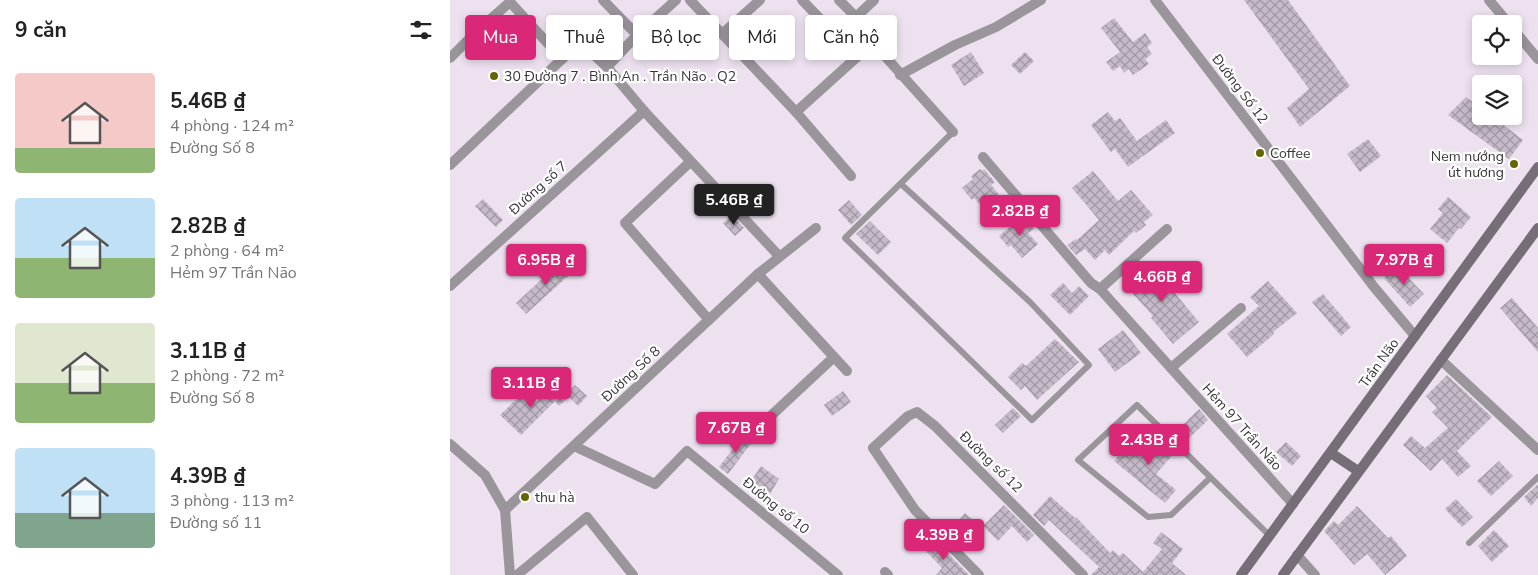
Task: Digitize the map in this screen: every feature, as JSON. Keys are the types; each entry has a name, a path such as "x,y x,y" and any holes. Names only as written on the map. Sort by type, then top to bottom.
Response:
{"main road":[{"name":"Trần Não","path":"1241,575 1538,167"},
{"path":"1283,575 1538,228"},
{"path":"1331,453 1358,471"}],"street":[{"path":"603,0 633,31"},
{"path":"659,15 676,0"},
{"path":"690,0 796,112 851,176"},
{"path":"722,34 760,0"},
{"path":"802,0 816,15"},
{"path":"839,0 854,15"},
{"path":"858,15 874,0"},
{"path":"900,75 955,45 996,27 1041,0"},
{"name":"Đường Số 12","path":"1154,0 1374,287 1415,336"},
{"path":"1489,0 1502,15"},
{"path":"450,58 477,30 510,2 546,41"},
{"path":"607,67 633,39"},
{"path":"1522,40 1538,59"},
{"path":"450,165 560,60"},
{"path":"599,60 690,162 778,256"},
{"path":"796,112 855,60"},
{"path":"887,60 953,132"},
{"name":"Đường số 7","path":"450,286 644,111"},
{"name":"Hẻm 97 Trần Não","path":"983,157 1091,282 1100,289 1194,396 1293,504"},
{"path":"690,162 624,223 709,320"},
{"name":"Đường Số 8","path":"505,510 758,274 778,256 816,228"},
{"path":"1100,289 1167,229"},
{"path":"758,274 848,371"},
{"path":"1171,368 1241,308"},
{"path":"761,425 834,357"},
{"path":"1441,360 1534,440 1538,450"},
{"name":"Đường số 12","path":"979,575 915,510 873,448 908,416 917,412 940,431 1083,575"},
{"name":"Đường số 10","path":"574,446 655,484 686,451 838,575"},
{"path":"451,447 485,475 505,510 510,575"},
{"path":"517,575 587,517 632,575"},
{"path":"1297,555 1315,575"}],"lane":[{"path":"900,184 1030,302 1089,365 1032,420 845,238 900,184 953,132"},
{"path":"1210,478 1171,515 1148,517 1078,460 1137,405 1270,536"},
{"path":"1469,543 1538,477"}],"building":[{"path":"1244,0 1288,0 1350,86 1300,127 1287,108 1309,89"},
{"path":"1114,18 1133,42 1145,33 1152,43 1147,47 1152,54 1145,59 1149,64 1133,75 1129,69 1124,73 1120,66 1113,71 1106,62 1120,52 1101,28"},
{"path":"971,52 984,73 964,86 951,65"},
{"path":"1025,52 1034,61 1020,74 1011,65"},
{"path":"1466,97 1472,101 1472,125 1504,125 1523,140 1509,159 1448,115"},
{"path":"1108,112 1115,121 1120,118 1137,141 1166,120 1175,133 1128,167 1115,149 1111,152 1091,125"},
{"path":"1368,139 1381,156 1360,172 1347,154"},
{"path":"980,169 982,171 984,169 995,182 991,185 1000,196 984,209 974,198 972,200 962,188 973,179 971,176"},
{"path":"1093,171 1118,201 1131,190 1153,215 1144,222 1146,225 1136,233 1134,231 1109,255 1105,250 1095,260 1085,249 1076,255 1067,245 1077,240 1099,220 1072,188"},
{"path":"1448,197 1471,217 1447,243 1430,229 1443,213 1438,209"},
{"path":"483,199 503,220 496,227 475,206"},
{"path":"849,200 862,215 851,225 838,210"},
{"path":"732,215 744,228 735,236 723,223"},
{"path":"1023,216 1034,229 1028,233 1038,244 1022,258 1011,245 1008,247 999,236"},
{"path":"870,221 891,242 878,255 856,234"},
{"path":"565,258 576,269 526,314 516,303"},
{"path":"1149,261 1199,322 1173,344 1151,318 1153,316 1124,284"},
{"path":"1397,266 1424,294 1410,307 1384,278"},
{"path":"1268,281 1297,313 1273,332 1274,334 1247,357 1227,334 1259,306 1250,297"},
{"path":"1063,283 1072,293 1079,286 1089,296 1070,315 1050,295"},
{"path":"1323,294 1351,327 1341,336 1312,302"},
{"path":"1512,298 1538,328 1538,352 1500,308"},
{"path":"1123,330 1141,353 1115,372 1098,349"},
{"path":"1055,339 1079,362 1037,400 1025,386 1021,390 1008,377 1022,363 1026,366"},
{"path":"1447,375 1492,417 1457,451 1471,466 1458,477 1442,459 1431,471 1403,445 1411,436 1425,448 1448,428 1432,412 1437,408 1426,396"},
{"path":"555,384 568,398 559,406 555,401 521,435 500,415 525,391 536,402"},
{"path":"575,385 587,396 578,406 566,394"},
{"path":"843,391 851,402 832,416 824,405"},
{"path":"1013,408 1021,416 1003,433 995,425"},
{"path":"1199,409 1208,420 1183,444 1173,434"},
{"path":"744,434 753,441 728,474 719,467"},
{"path":"1153,435 1163,444 1166,441 1176,451 1156,474 1176,490 1165,503 1114,461 1125,448 1134,456"},
{"path":"1286,442 1301,456 1292,466 1276,452"},
{"path":"1499,461 1513,476 1491,496 1477,481"},
{"path":"761,466 779,479 770,494 751,481"},
{"path":"1538,484 1538,498 1531,506 1524,497"},
{"path":"1050,496 1076,517 1110,553 1113,550 1119,556 1123,553 1143,572 1162,549 1153,543 1161,532 1183,549 1172,563 1186,575 1091,575 1099,567 1049,520 1044,526 1033,515"},
{"path":"1456,499 1473,517 1462,527 1445,509"},
{"path":"1004,505 1034,535 1027,542 1012,526 998,541 983,526"},
{"path":"1357,506 1388,538 1391,536 1407,556 1385,575 1367,554 1354,565 1324,531 1334,521 1338,525"},
{"path":"965,513 981,527 974,536 958,521"},
{"path":"1494,530 1509,546 1492,562 1478,546"},
{"path":"935,540 969,575 936,575 942,568 924,549"}],"place":[{"name":"30 Đường 7 . Bình An . Trần Não . Q2","path":"494,76"},
{"name":"Coffee","path":"1260,153"},
{"name":"Nem nướng út hương","path":"1514,164"},
{"name":"thu hà","path":"525,497"}]}
